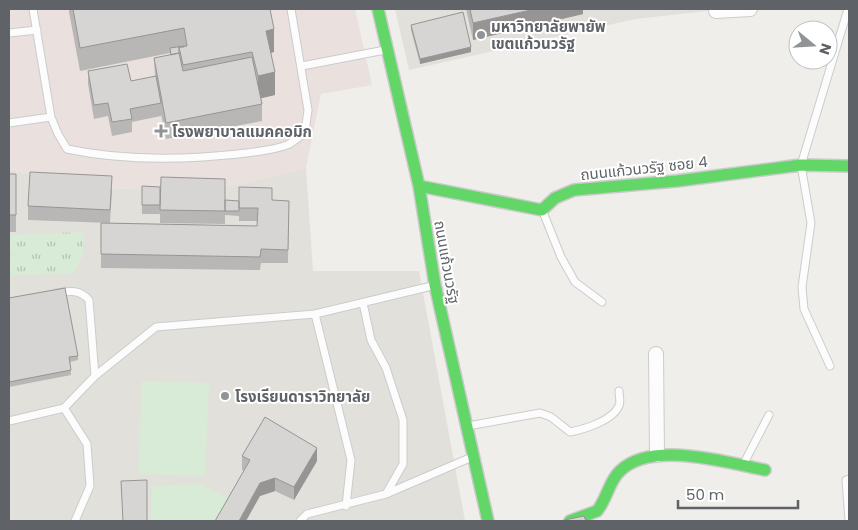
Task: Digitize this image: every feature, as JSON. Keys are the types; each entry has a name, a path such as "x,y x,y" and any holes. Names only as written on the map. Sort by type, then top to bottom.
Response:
{"street":[{"name":"ถนนแก้วนวรัฐ","path":"378,9 418,186 435,285 465,427 488,521"},
{"path":"716,11 750,9"},
{"name":"ถนนแก้วนวรัฐ ซอย 4","path":"542,210 555,198 574,190 677,181 801,165 849,166"},
{"path":"418,186 542,210"},
{"path":"656,354 658,455"},
{"path":"570,521 593,514 598,509 612,480 625,463 658,455 701,458 765,470"}],"lane":[{"path":"33,9 51,117 67,149 94,155 131,158 204,157 273,150 289,144 305,132 308,110 291,9"},
{"path":"830,366 804,309 802,287 811,223 801,165 848,9"},
{"path":"9,32 37,30"},
{"path":"302,66 387,49"},
{"path":"9,123 51,117"},
{"path":"542,210 561,257 576,282 602,302"},
{"path":"9,421 64,408 95,376 156,327 315,314 435,285"},
{"path":"49,294 76,291 82,292 89,300 95,376"},
{"path":"363,303 371,340 386,368 403,420 403,464 386,494"},
{"path":"315,314 351,460 346,506"},
{"path":"465,427 540,413 551,417 570,432 614,415 620,404 619,390"},
{"path":"64,408 87,444 90,486 75,521"},
{"path":"742,466 768,416"},
{"path":"300,521 307,514 346,506 386,494 473,457"},
{"path":"849,479 846,480 849,520"}],"shaded area":[{"name":"โรงพยาบาลแมคคอมิก","path":"9,9 355,9 372,85 321,94 306,168 235,185 112,189 9,170"},
{"name":"มหาวิทยาลัยพายัพ เขตแก้วนวรัฐ","path":"395,9 725,9 635,19 409,70"},
{"name":"โรงเรียนดาราวิทยาลัย","path":"306,168 313,271 419,271 465,521 9,521 9,170 112,189 235,185"}],"green space":[{"path":"84,232 83,255 73,274 9,275 9,235"},
{"path":"142,381 209,383 205,476 138,474"},
{"path":"200,484 229,499 217,521 151,521 152,486"}],"building":[{"path":"73,9 270,9 274,29 266,31 275,72 258,76 252,52 183,65 179,47 187,46 184,28 80,48"},
{"path":"470,9 535,9 473,23"},
{"path":"463,12 471,47 420,59 411,25"},
{"path":"184,46 179,47 179,53 171,55 170,48"},
{"path":"179,53 183,71 252,57 262,104 166,123 154,58"},
{"path":"127,64 131,81 156,76 161,103 130,109 132,119 112,122 108,103 94,105 88,71"},
{"path":"30,172 112,176 110,210 28,206"},
{"path":"9,174 16,174 16,215 9,215"},
{"path":"161,177 225,179 225,211 160,210"},
{"path":"142,186 160,187 160,205 142,205"},
{"path":"239,187 272,188 272,200 289,201 288,250 261,249 260,257 101,254 101,223 257,226 258,208 239,208"},
{"path":"225,200 239,201 239,211 225,211"},
{"path":"65,288 78,356 69,357 71,370 9,382 9,298"},
{"path":"265,417 317,448 294,487 275,478 260,483 239,521 215,521 250,460 242,456"},
{"path":"147,480 147,521 123,521 121,481"},
{"path":"584,516 586,521 560,521"}],"traffic: fast":[{"path":"378,9 419,186 435,285 488,521"},
{"path":"419,186 542,210 555,198 574,190 677,181 801,165 849,166"},
{"path":"570,521 597,511 616,475 634,462 650,457 669,455 689,456 765,470"}],"place":[{"name":"มหาวิทยาลัยพายัพ เขตแก้วนวรัฐ","path":"481,35"},
{"name":"โรงพยาบาลแมคคอมิก","path":"161,131"},
{"name":"โรงเรียนดาราวิทยาลัย","path":"225,396"}]}
